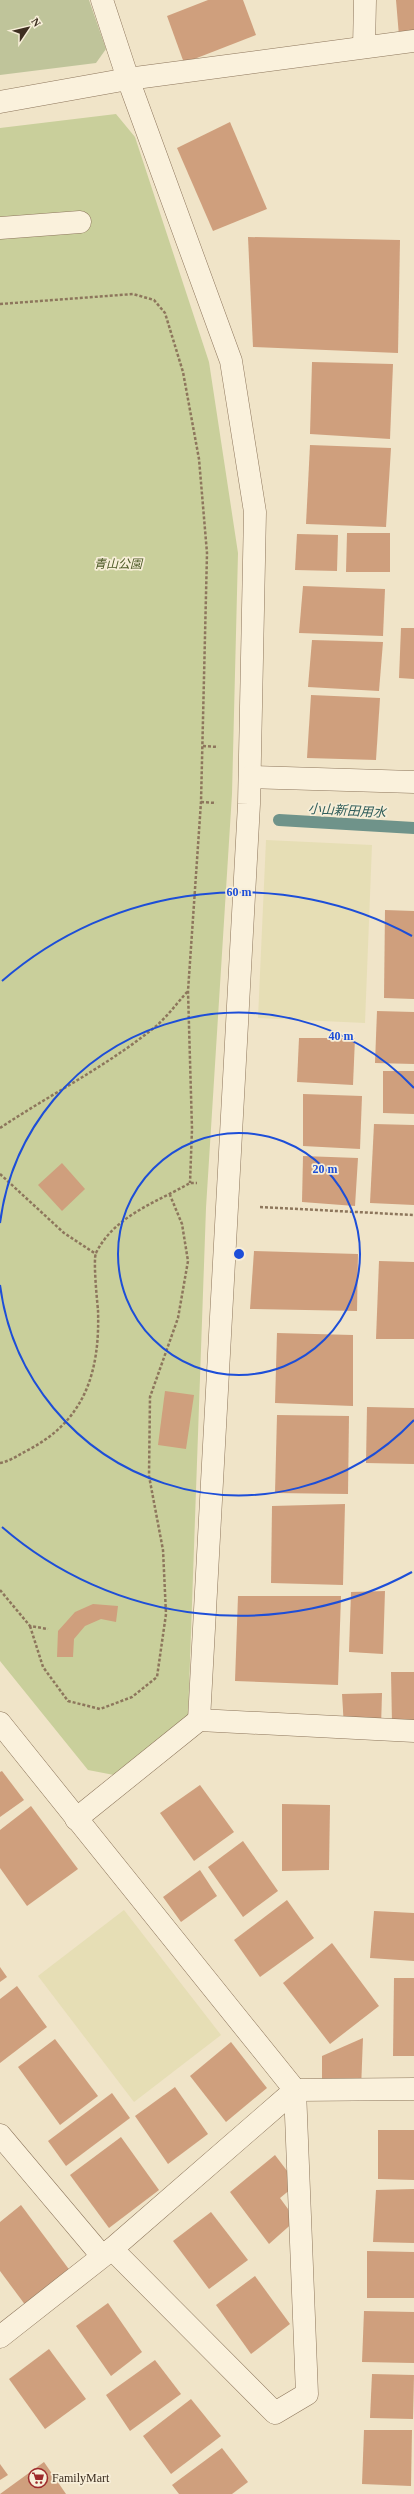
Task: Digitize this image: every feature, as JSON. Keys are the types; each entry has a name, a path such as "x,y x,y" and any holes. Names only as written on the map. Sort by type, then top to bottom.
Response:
{"street":[{"path":"102,0 128,79 231,361 255,512 250,777 199,1720"},
{"path":"364,47 365,0"},
{"path":"0,102 128,79 414,41"},
{"path":"0,228 80,222"},
{"path":"250,777 414,782"},
{"path":"76,1819 199,1720 414,1731"},
{"path":"0,1723 295,2090 307,2394 275,2413 107,2252 0,2135"},
{"path":"0,2337 107,2252 295,2090 414,2090"}],"path":[{"path":"0,304 133,294 154,300 164,313 183,372 199,459 207,553 200,802 188,990 192,1129 190,1183"},
{"path":"0,1128 114,1057 156,1026 188,990"},
{"path":"0,1174 64,1233 96,1254"},
{"path":"0,1463 49,1439 81,1403 95,1366 98,1320 96,1254 115,1227 142,1208 170,1195 190,1183 228,1196 414,1215"},
{"path":"0,1590 30,1626 43,1667 68,1700 100,1709 132,1698 157,1677 166,1614 163,1550 149,1476 150,1397 178,1318 188,1262 182,1224 170,1195"},
{"path":"30,1626 48,1629"}],"shaded area":[{"path":"266,840 372,845 365,1023 258,1018"},
{"path":"124,1910 221,2035 134,2102 38,1976"}],"green space":[{"path":"0,0 89,0 106,49 96,63 0,75"},
{"name":"青山公園","path":"116,114 135,137 209,362 238,553 232,794 206,1208 188,1717 114,1775 88,1770 0,1661 0,128"}],"building":[{"path":"208,0 243,0 256,35 184,63 167,16"},
{"path":"396,0 414,0 414,35 399,36"},
{"path":"230,122 267,209 213,231 177,148"},
{"path":"248,237 400,240 398,353 253,347"},
{"path":"312,362 393,364 390,439 310,434"},
{"path":"310,445 391,448 386,527 306,524"},
{"path":"347,533 390,533 390,572 346,572"},
{"path":"297,534 338,535 337,571 295,570"},
{"path":"303,586 385,589 383,636 299,633"},
{"path":"401,628 414,628 414,679 399,678"},
{"path":"312,640 383,642 379,691 308,687"},
{"path":"311,695 380,698 376,760 307,758"},
{"path":"385,910 414,911 414,999 384,998"},
{"path":"377,1011 414,1012 414,1064 375,1063"},
{"path":"299,1038 355,1038 353,1085 297,1082"},
{"path":"383,1071 414,1071 414,1114 383,1113"},
{"path":"303,1094 362,1096 360,1149 303,1146"},
{"path":"374,1124 414,1125 414,1205 370,1203"},
{"path":"303,1156 358,1158 355,1206 302,1202"},
{"path":"62,1163 85,1189 62,1211 38,1185"},
{"path":"254,1251 358,1254 357,1311 250,1309"},
{"path":"379,1261 414,1262 414,1339 376,1339"},
{"path":"277,1333 353,1335 353,1406 275,1403"},
{"path":"165,1391 194,1395 186,1449 158,1445"},
{"path":"367,1407 414,1408 414,1464 366,1463"},
{"path":"277,1415 349,1416 348,1494 275,1493"},
{"path":"345,1504 343,1585 271,1583 272,1506"},
{"path":"385,1591 383,1654 349,1652 351,1592"},
{"path":"238,1596 341,1596 338,1685 235,1681"},
{"path":"93,1604 118,1606 116,1622 101,1619 85,1626 74,1639 73,1657 57,1657 58,1631 75,1612"},
{"path":"391,1672 414,1672 414,1724 392,1724"},
{"path":"382,1693 381,1728 344,1727 342,1694"},
{"path":"2,1771 24,1800 0,1817 0,1772"},
{"path":"200,1785 234,1832 194,1861 160,1813"},
{"path":"282,1804 330,1805 329,1870 282,1871"},
{"path":"31,1806 78,1869 27,1906 0,1868 0,1830"},
{"path":"243,1841 278,1891 243,1917 208,1867"},
{"path":"200,1870 217,1896 181,1922 163,1897"},
{"path":"287,1900 314,1938 260,1977 234,1940"},
{"path":"374,1911 414,1913 414,1961 370,1958"},
{"path":"332,1943 379,2006 330,2044 283,1983"},
{"path":"0,1967 7,1977 0,1982"},
{"path":"394,1978 414,1978 414,2056 393,2056"},
{"path":"17,1986 47,2027 0,2063 0,1999"},
{"path":"363,2038 361,2089 322,2089 322,2056"},
{"path":"55,2039 98,2096 60,2125 18,2067"},
{"path":"231,2042 267,2088 226,2122 190,2076"},
{"path":"175,2087 208,2134 168,2164 135,2116"},
{"path":"112,2093 130,2118 66,2166 48,2141"},
{"path":"378,2130 414,2130 414,2180 378,2179"},
{"path":"121,2137 159,2190 109,2228 70,2175"},
{"path":"275,2155 297,2184 280,2198 296,2220 269,2244 230,2192"},
{"path":"414,2189 414,2243 373,2242 376,2190"},
{"path":"21,2205 71,2272 26,2306 0,2271 0,2222"},
{"path":"211,2212 248,2260 209,2289 173,2241"},
{"path":"367,2251 414,2252 414,2298 367,2298"},
{"path":"255,2276 290,2324 251,2354 216,2305"},
{"path":"108,2303 142,2352 111,2376 76,2326"},
{"path":"364,2311 414,2312 414,2363 362,2362"},
{"path":"49,2349 86,2399 45,2429 9,2379"},
{"path":"155,2360 181,2394 130,2431 106,2395"},
{"path":"372,2374 414,2375 413,2419 370,2418"},
{"path":"191,2399 221,2436 171,2474 143,2436"},
{"path":"364,2430 412,2430 411,2486 362,2484"},
{"path":"222,2448 248,2482 232,2494 179,2494 172,2485"},
{"name":"FamilyMart","path":"44,2462 66,2494 0,2494"},
{"path":"0,2464 8,2475 0,2480"}],"waterway":[{"name":"小山新田用水","path":"279,820 414,828"}],"place":[{"name":"FamilyMart","path":"38,2478"}]}
